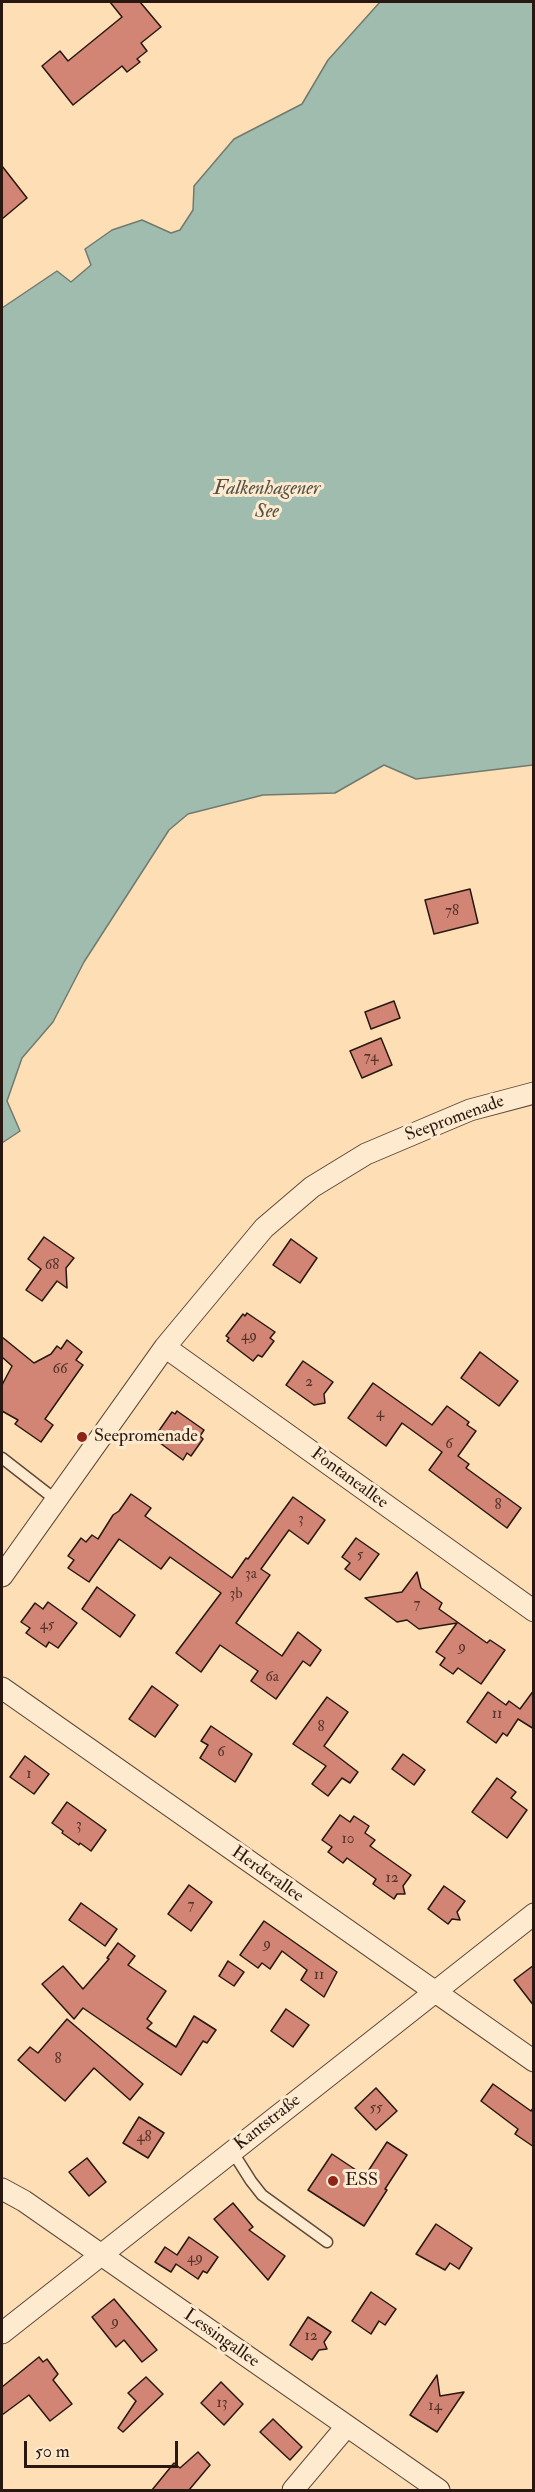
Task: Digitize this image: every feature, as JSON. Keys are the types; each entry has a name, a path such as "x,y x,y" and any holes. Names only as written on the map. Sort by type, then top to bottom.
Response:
{"street":[{"name":"Seepromenade","path":"2,1576 165,1347 264,1228 312,1187 366,1154 470,1110 534,1092"},
{"name":"Fontaneallee","path":"165,1347 534,1611"},
{"name":"Herderallee","path":"2,1688 534,2061"},
{"name":"Kantstraße","path":"2,2332 534,1914"},
{"name":"Lessingallee","path":"2,2189 24,2201 439,2490"},
{"path":"293,2490 346,2427"}],"lane":[{"path":"2,1458 56,1500"},
{"path":"232,2151 262,2195 327,2242"}],"water":[{"name":"Falkenhagener See","path":"380,2 533,2 533,765 416,779 384,765 335,793 263,795 188,814 169,830 84,962 53,1022 22,1058 7,1101 20,1131 2,1143 2,308 57,271 71,282 91,265 85,249 112,230 142,220 171,233 180,230 193,210 194,186 234,139 302,104 328,60"}],"building":[{"path":"110,2 140,2 161,27 141,43 147,51 137,59 140,62 127,72 122,66 73,105 42,66 60,51 68,61 122,17"},
{"path":"2,166 27,198 2,219"},
{"path":"470,889 478,923 434,934 425,900"},
{"path":"394,1001 400,1018 371,1029 365,1012"},
{"path":"381,1038 392,1065 362,1078 350,1051"},
{"path":"44,1237 74,1258 66,1268 67,1288 57,1281 42,1301 26,1290 41,1269 28,1259"},
{"path":"291,1239 317,1258 300,1283 273,1265"},
{"path":"247,1313 275,1332 270,1338 274,1341 262,1357 258,1355 253,1361 227,1341 229,1338 226,1336 243,1314 245,1316"},
{"path":"2,1337 34,1363 51,1354 57,1346 61,1349 67,1340 82,1352 76,1360 83,1365 45,1419 53,1425 41,1442 15,1424 18,1420 2,1411 2,1385 12,1366 2,1357"},
{"path":"480,1352 518,1381 499,1406 461,1378"},
{"path":"303,1361 333,1382 324,1394 325,1403 314,1405 286,1385"},
{"path":"373,1383 432,1425 447,1406 469,1422 467,1425 476,1431 458,1456 469,1464 466,1468 521,1508 507,1528 429,1470 442,1452 402,1423 386,1446 348,1418"},
{"path":"177,1411 204,1430 200,1436 203,1439 191,1456 187,1453 183,1460 156,1440 158,1437 156,1435 172,1412 175,1414"},
{"path":"131,1494 151,1508 145,1516 232,1578 293,1497 325,1520 308,1544 289,1530 261,1569 270,1575 236,1623 282,1656 298,1632 321,1650 310,1666 303,1661 276,1699 251,1681 258,1671 220,1645 201,1672 176,1653 221,1593 170,1557 161,1569 119,1539 89,1582 68,1568 74,1560 68,1556 81,1538 86,1542 92,1535 98,1539 113,1515 119,1511"},
{"path":"356,1538 379,1554 360,1580 345,1569 350,1563 342,1557"},
{"path":"417,1572 421,1588 442,1603 439,1609 487,1643 490,1640 505,1650 481,1684 458,1668 453,1674 440,1665 445,1658 436,1652 457,1623 419,1629 407,1620 397,1622 365,1598 402,1592"},
{"path":"97,1587 135,1615 120,1637 82,1609"},
{"path":"48,1602 77,1623 58,1648 49,1642 46,1647 26,1633 30,1628 21,1622 35,1603 43,1609"},
{"path":"152,1686 178,1705 155,1737 129,1719"},
{"path":"534,1690 534,1729 518,1719 507,1736 503,1733 496,1743 467,1722 488,1692 506,1705 509,1701 520,1709"},
{"path":"327,1697 348,1712 324,1746 358,1772 350,1783 342,1778 328,1796 312,1784 326,1766 293,1744"},
{"path":"211,1726 252,1754 235,1782 200,1758 208,1745 201,1741"},
{"path":"403,1754 425,1770 414,1785 392,1769"},
{"path":"25,1756 49,1774 34,1794 10,1777"},
{"path":"497,1778 516,1792 511,1798 527,1810 507,1838 472,1812"},
{"path":"67,1802 106,1830 91,1851 62,1833 63,1831 52,1823"},
{"path":"340,1815 350,1822 354,1816 369,1826 365,1833 375,1840 370,1846 411,1875 403,1886 405,1894 397,1894 394,1899 373,1884 376,1879 347,1858 343,1863 328,1852 332,1847 322,1840"},
{"path":"189,1885 212,1902 191,1931 168,1914"},
{"path":"444,1886 465,1901 457,1912 460,1920 452,1919 448,1924 428,1909"},
{"path":"81,1903 117,1929 105,1946 69,1920"},
{"path":"264,1921 337,1972 324,1997 301,1980 307,1970 282,1951 270,1969 262,1963 258,1968 240,1955"},
{"path":"118,1943 135,1956 128,1965 166,1991 147,2019 152,2023 147,2028 176,2047 194,2016 216,2030 207,2043 203,2041 181,2075 83,2008 74,2019 42,1984 63,1966 83,1989 109,1959 107,1958"},
{"path":"228,1961 244,1972 234,1986 219,1976"},
{"path":"534,1965 534,2006 514,1980"},
{"path":"286,2009 309,2025 293,2047 271,2031"},
{"path":"67,2019 143,2084 130,2100 94,2068 65,2101 18,2060 30,2047 38,2053"},
{"path":"493,2084 531,2111 534,2107 534,2147 515,2134 518,2129 481,2101"},
{"path":"376,2088 397,2111 376,2130 355,2108"},
{"path":"139,2117 164,2133 148,2158 123,2143"},
{"path":"387,2142 407,2155 364,2226 308,2190 332,2154 365,2176"},
{"path":"87,2158 106,2182 89,2196 69,2172"},
{"path":"233,2203 253,2227 249,2230 285,2256 268,2280 214,2219"},
{"path":"436,2224 472,2248 459,2269 450,2263 445,2270 416,2254"},
{"path":"189,2237 218,2257 207,2273 203,2271 198,2279 176,2264 171,2272 155,2262 165,2247 177,2255"},
{"path":"371,2292 396,2309 385,2325 379,2321 371,2334 352,2321"},
{"path":"114,2299 157,2350 142,2362 124,2340 116,2347 92,2317"},
{"path":"308,2317 331,2332 324,2342 327,2349 319,2350 312,2360 290,2345"},
{"path":"39,2357 43,2362 47,2359 58,2374 53,2380 72,2404 50,2421 29,2395 2,2415 2,2387"},
{"path":"437,2375 440,2396 464,2392 437,2432 410,2415"},
{"path":"146,2377 163,2394 123,2432 118,2428 136,2401 128,2393"},
{"path":"221,2382 243,2404 224,2425 201,2403"},
{"path":"273,2419 302,2447 290,2460 260,2432"},
{"path":"198,2452 210,2465 189,2490 152,2490 174,2463 180,2468"}],"place":[{"name":"Seepromenade","path":"82,1437"},
{"name":"ESS","path":"333,2181"}]}
